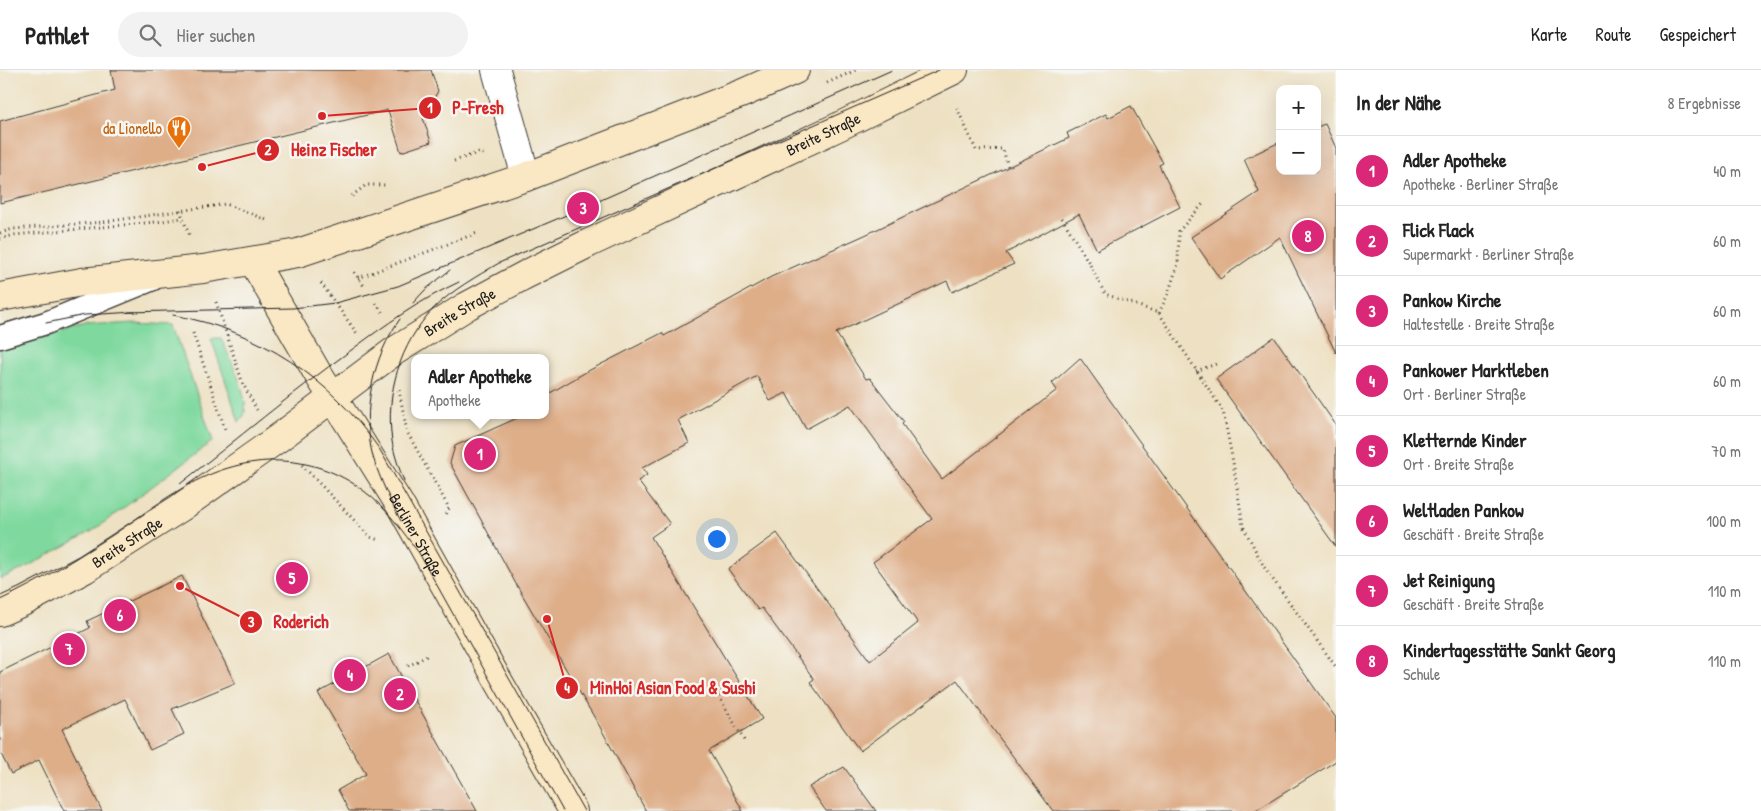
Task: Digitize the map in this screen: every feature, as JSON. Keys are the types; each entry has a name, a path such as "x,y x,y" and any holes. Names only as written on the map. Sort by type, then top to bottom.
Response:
{"main road":[{"path":"0,297 82,282 203,269 298,253 526,178 743,93 795,70"},
{"name":"Breite Straße","path":"0,612 85,569 180,508 280,437 378,362 459,310 527,274 954,70"},
{"name":"Berliner Straße","path":"253,262 332,397 400,505 573,811"}],"street":[{"path":"496,70 526,178"}],"lane":[{"path":"0,336 46,323 173,272"}],"path":[{"path":"957,108 976,150 1003,149 1008,167"},
{"path":"0,233 13,228 104,222 226,204 267,220 275,221 399,391 406,432 449,508"},
{"path":"1159,313 1168,294 1178,264 1179,231 1203,204"},
{"path":"180,210 245,388 258,412 300,462 370,537"},
{"path":"0,240 14,235 182,218"},
{"path":"1062,218 1105,294 1159,313 1223,411 1243,526 1264,567 1336,667"},
{"path":"358,278 484,230"},
{"path":"350,268 364,286"},
{"path":"376,303 386,317"},
{"path":"193,333 227,432"},
{"path":"1196,371 1219,363"},
{"path":"408,666 427,656"},
{"path":"711,683 744,742"}],"green space":[{"path":"134,323 173,325 213,441 94,530 21,570 0,579 0,349 85,326"},
{"path":"211,338 221,338 242,388 245,408 244,415 239,422"}],"building":[{"path":"111,70 431,70 438,91 423,118 431,142 401,152 388,110 0,203 0,121 115,90"},
{"path":"1131,106 1163,163 1159,165 1180,207 1097,250 1079,214 1006,253 1014,264 952,292 947,281 836,333 866,379 870,378 904,422 902,424 942,479 1057,390 1052,383 1080,358 1336,718 1336,761 1255,811 1053,811 957,680 860,751 810,682 814,679 762,608 758,610 728,569 777,533 870,661 918,623 873,562 932,519 850,405 806,429 786,393 770,401 757,376 678,420 689,443 642,468 647,475 638,481 670,524 651,537 762,719 709,751 743,811 646,811 600,727 516,584 450,463 455,446 515,419 549,419 549,394 586,372 662,333 664,336 771,277 865,235 1069,138 1067,133 1106,114 1108,118"},
{"path":"1325,124 1336,148 1336,353 1280,237 1220,279 1191,237 1259,192 1244,159 1276,144 1276,175 1321,175 1321,126"},
{"path":"1274,337 1336,425 1336,547 1216,379"},
{"path":"182,576 235,683 172,709 184,734 150,750 125,699 62,729 102,811 64,811 39,760 11,774 0,752 0,672 90,628 87,621"},
{"path":"389,654 477,811 349,811 338,790 366,774 318,693"},
{"path":"844,767 876,811 826,811 809,787"}],"tram line":[{"path":"128,312 293,308 335,303 398,286 583,208 892,70"},
{"path":"404,481 392,441 390,423 393,388 404,354 412,338 421,323 448,296 499,263 939,70"},
{"path":"413,303 425,290 450,270"},
{"path":"180,484 363,341 417,305 459,282"},
{"path":"46,323 85,315 135,312"},
{"path":"173,315 205,322 264,346 316,380 360,424 380,450 584,811"},
{"path":"400,319 376,367 369,403 368,422 373,457 401,521"},
{"path":"0,600 57,570 170,496 212,474 234,466 256,462 301,463 322,469 344,478 364,491 394,520 419,553 563,811"}],"place":[{"name":"P-Fresh","path":"322,116"},
{"name":"da Lionello","path":"179,149"},
{"name":"Heinz Fischer","path":"202,167"},
{"name":"Pankow Kirche","path":"583,208"},
{"name":"Kindertagesstätte Sankt Georg","path":"1308,236"},
{"name":"Adler Apotheke","path":"480,454"},
{"name":"Kletternde Kinder","path":"292,578"},
{"name":"Roderich","path":"180,586"},
{"name":"Weltladen Pankow","path":"120,615"},
{"name":"MinHoi Asian Food & Sushi","path":"547,619"},
{"name":"Jet Reinigung","path":"69,649"},
{"name":"Pankower Marktleben","path":"350,675"},
{"name":"Flick Flack","path":"400,694"}]}
